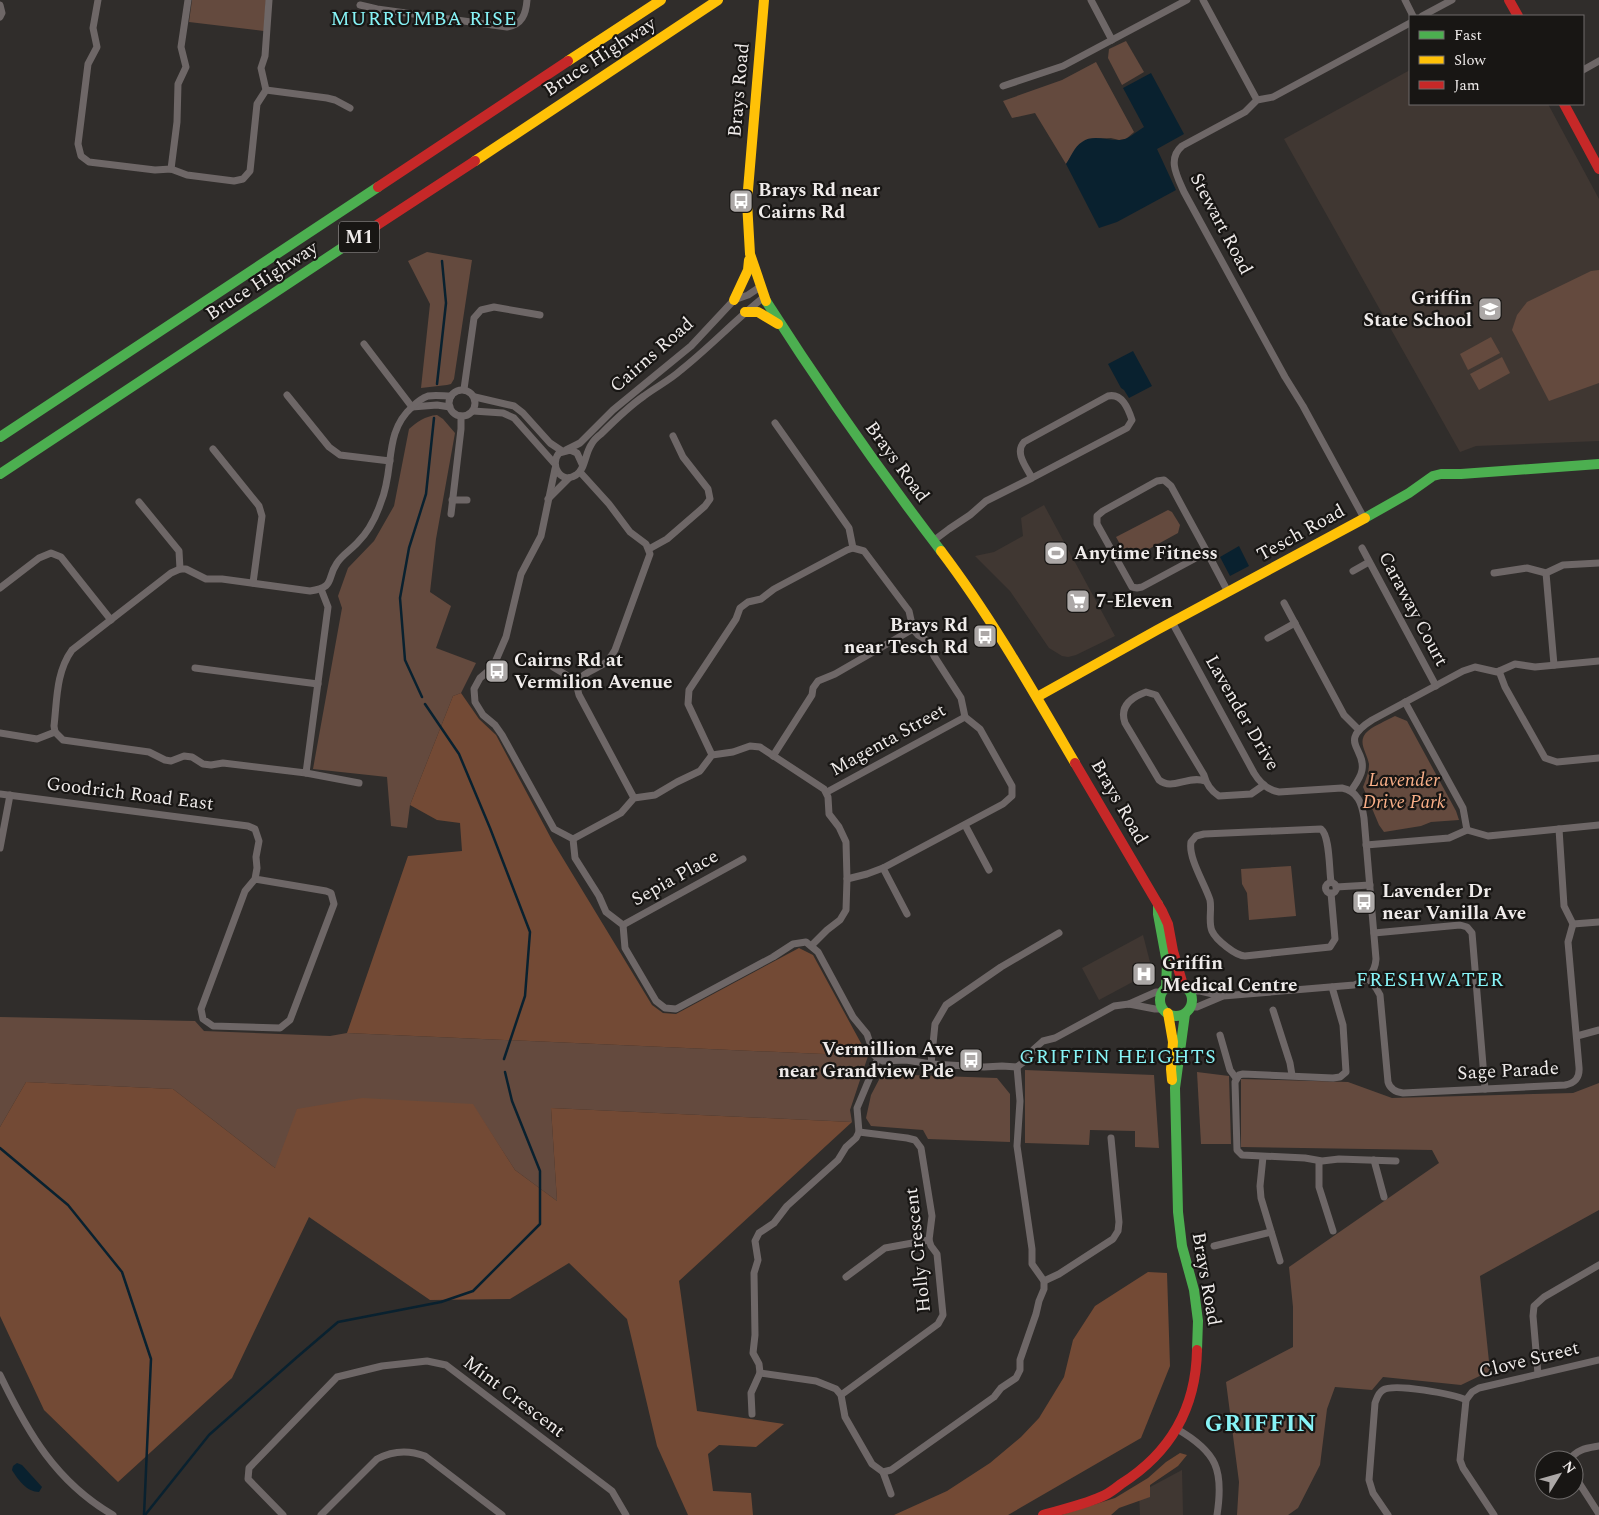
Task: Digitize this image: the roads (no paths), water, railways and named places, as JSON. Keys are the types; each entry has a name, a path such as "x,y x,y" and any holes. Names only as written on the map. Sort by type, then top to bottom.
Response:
{"main road":[{"name":"Bruce Highway","path":"0,436 661,0"},
{"name":"Bruce Highway","path":"0,474 718,0"},
{"name":"Brays Road","path":"764,0 747,202 750,254 764,297 781,326 866,450 966,584 1037,697 1164,912 1167,919 1172,951 1187,988"},
{"path":"1509,0 1517,15"},
{"path":"1565,105 1599,169"},
{"path":"734,300 748,270 750,254"},
{"path":"745,312 753,310 760,312 781,326"},
{"name":"Tesch Road","path":"1037,697 1324,541 1409,493 1430,478 1441,474 1599,464"},
{"name":"Brays Road","path":"1158,904 1158,914 1167,963 1164,990"},
{"path":"1174,984 1187,988 1192,996 1188,1010 1176,1016 1165,1011 1160,1001 1164,990 1174,984"},
{"name":"Brays Road","path":"1042,1515 1094,1499 1121,1486 1155,1458 1177,1429 1186,1410 1195,1377 1198,1322 1194,1290 1182,1246 1178,1212 1175,1088 1181,1041 1188,1010"},
{"name":"Brays Road","path":"1165,1011 1173,1036 1171,1076 1175,1088"}],"street":[{"path":"98,0 93,28 97,47 88,64 79,150 81,156 89,162 155,170 171,169 187,175 234,181 243,179 250,171 257,104 266,90 261,68 265,56 269,0"},
{"path":"171,169 178,114 178,84 186,68 181,47 188,0"},
{"path":"360,5 507,27 513,26 522,19 526,12 527,0"},
{"path":"1091,0 1112,40"},
{"path":"1003,86 1063,66 1186,0"},
{"path":"1203,0 1257,100"},
{"path":"1404,0 1412,15"},
{"path":"1424,15 1452,0"},
{"path":"0,5 2,13 0,17"},
{"name":"Stewart Road","path":"1364,518 1304,406 1285,378 1184,192 1174,167 1174,156 1180,148 1245,112 1257,100 1273,97 1409,23"},
{"path":"1584,69 1599,61"},
{"path":"266,90 327,98 350,108"},
{"name":"Cairns Road","path":"564,450 580,443 613,410 691,346 734,300 748,295 760,286"},
{"name":"Cairns Road","path":"582,464 590,446 598,436 643,396 680,371 764,297"},
{"path":"464,390 474,318 481,310 494,307 540,314"},
{"path":"364,344 412,407"},
{"path":"475,397 476,404 473,411 468,415 461,416 454,413 450,407 451,396 456,391 464,390 470,392 475,397 514,406 523,413 550,443 564,450 577,453 582,464 580,472 569,478 548,499"},
{"path":"287,394 328,447 340,455 390,461"},
{"path":"934,541 986,501 1032,478 1128,428 1132,420 1121,398 1114,395 1108,396 1024,442 1020,447 1020,453 1032,478"},
{"path":"359,783 306,772 223,764 212,766 203,764 192,757 184,756 171,761 149,752 63,740 55,732 54,726 61,672 64,660 72,650 171,573 180,569 186,569 206,579 222,579 310,591 321,589 330,581 336,564 358,542 372,523 382,501 394,433 401,418 427,396 451,396"},
{"path":"412,407 437,405 450,407"},
{"path":"473,411 503,413 514,418 555,466 561,476 569,478"},
{"path":"451,514 461,416"},
{"path":"774,423 849,528 853,548"},
{"path":"649,548 666,539 705,506 710,499 708,488 683,457 673,436"},
{"path":"213,449 259,506 262,516 254,583"},
{"path":"564,450 556,456 541,536 521,574 506,637 493,667 480,678 474,689 476,702 483,715 495,725 502,735 554,829 574,839"},
{"path":"580,472 609,504 630,532 649,548 650,554 615,650 605,663 583,676 578,682 577,688 634,798"},
{"path":"1207,552 1142,587 1134,588 1098,524 1097,516 1103,510 1157,481 1164,480 1171,486 1207,552 1228,592"},
{"path":"452,500 467,500"},
{"path":"139,502 179,552 180,569"},
{"path":"712,755 688,704 687,696 736,619 740,608 748,602 761,599 774,589 853,548 864,551 909,611 914,629 918,635 928,641 934,656 961,698 965,717 980,729 1012,786 1012,796 1003,804 883,868 847,879"},
{"name":"Caraway Court","path":"1362,548 1436,686"},
{"path":"0,588 39,558 51,553 61,557 111,620"},
{"path":"1353,571 1369,562"},
{"path":"1494,573 1527,568 1546,573 1563,565 1599,564"},
{"path":"1546,573 1554,665"},
{"path":"306,772 328,607 321,589"},
{"path":"1284,603 1344,715 1359,730"},
{"name":"Lavender Drive","path":"1172,622 1254,773 1264,785 1271,790 1279,792 1338,787 1351,791"},
{"path":"1268,638 1295,623"},
{"path":"773,756 812,695 813,688 818,681 835,674 914,629"},
{"path":"1187,988 1222,996 1354,985 1368,978 1376,964 1370,884 1363,810 1357,796 1351,791 1362,769 1355,741 1359,730 1372,720 1471,668 1494,672 1515,664 1531,666 1599,661"},
{"path":"553,667 578,682"},
{"path":"195,668 318,684"},
{"path":"1500,671 1505,687 1545,758 1557,762 1599,758"},
{"path":"1206,781 1192,779 1170,785 1164,784 1159,780 1125,723 1123,714 1128,701 1146,692 1156,695 1206,781 1214,792 1222,797 1251,794 1264,785"},
{"path":"1406,702 1463,808 1466,816 1467,830"},
{"name":"Magenta Street","path":"827,792 965,717"},
{"path":"0,732 37,738 55,732"},
{"path":"574,839 621,813 634,798 656,795 700,771 712,755 733,752 750,746 760,748 827,792 829,814 846,842 847,879 844,915 812,946"},
{"path":"1192,779 1197,764"},
{"name":"Goodrich Road East","path":"0,794 248,826 255,829 259,841 255,878"},
{"path":"0,848 10,795"},
{"path":"965,825 989,870"},
{"path":"1366,846 1449,838 1467,830 1488,836 1599,826"},
{"path":"1320,829 1324,831 1327,838 1333,887 1335,940 1331,946 1324,949 1238,956 1216,937 1212,931 1210,902 1192,852 1191,842 1196,836 1204,834 1320,829"},
{"path":"1559,829 1565,896 1564,906 1573,924 1599,922"},
{"path":"574,839 576,858 600,896 606,912 623,925 625,948 656,1001 665,1008 676,1009 794,944 806,942 818,952 853,1016 867,1034 871,1050 878,1058 889,1061 906,1060 984,1068 1017,1067 1026,1062 1034,1049 1043,1041 1055,1038 1109,1008 1121,1004 1129,1004 1165,1011"},
{"name":"Sepia Place","path":"623,925 743,859"},
{"path":"883,868 906,914"},
{"path":"255,878 326,891 331,893 334,904 290,1020 280,1028 213,1026 203,1019 201,1009 245,891 255,878"},
{"path":"1333,887 1370,884"},
{"name":"Sage Parade","path":"1368,978 1376,988 1380,998 1388,1082 1392,1089 1403,1093 1572,1084 1578,1078 1580,1072 1568,942 1573,924"},
{"path":"1374,933 1460,925 1467,927 1472,933 1485,1089"},
{"path":"931,1064 935,1024 946,1006 994,971 1058,933"},
{"path":"1236,1078 1243,1074 1338,1077 1346,1072 1343,1025 1332,987"},
{"path":"1129,1004 1164,990"},
{"path":"1188,1010 1222,996"},
{"path":"1273,1010 1292,1075"},
{"path":"1577,1036 1599,1030"},
{"path":"1220,1034 1230,1070 1236,1078 1236,1150 1242,1156 1305,1158 1319,1161 1339,1159 1396,1161"},
{"path":"752,1414 752,1392 760,1373 759,1364 753,1353 755,1335 754,1273 758,1260 755,1241 759,1233 774,1223 787,1206 838,1160 856,1138 859,1132 857,1108 878,1058"},
{"path":"883,1472 891,1470 994,1397 1000,1388 1016,1378 1020,1370 1020,1360 1044,1289 1044,1281 1032,1264 1032,1249 1017,1146 1020,1101 1017,1067"},
{"name":"Holly Crescent","path":"841,1395 938,1324 944,1315 937,1254 929,1240 932,1216 921,1148 915,1140 859,1132"},
{"path":"1044,1281 1059,1274 1113,1239 1118,1231 1119,1222 1111,1138"},
{"path":"1262,1157 1260,1192 1280,1261"},
{"path":"1374,1160 1384,1197"},
{"path":"1319,1161 1319,1188 1332,1231"},
{"path":"1214,1246 1271,1232"},
{"path":"846,1277 885,1248 929,1240"},
{"path":"1538,1374 1533,1316 1534,1306 1544,1297 1599,1265"},
{"name":"Clove Street","path":"1388,1515 1371,1489 1368,1475 1375,1403 1382,1390 1393,1388 1446,1393 1466,1400 1472,1392 1479,1388 1599,1360"},
{"name":"Mint Crescent","path":"283,1515 248,1479 249,1468 337,1377 382,1366 427,1361 446,1365 612,1491 626,1515"},
{"path":"760,1373 816,1381 836,1389 841,1395 845,1417 872,1464 883,1472 891,1494"},
{"path":"0,1375 21,1419 38,1446 81,1493 111,1514"},
{"path":"1466,1400 1460,1460 1463,1468 1494,1515"},
{"path":"1177,1429 1200,1443 1211,1456 1216,1467 1220,1491 1217,1515"},
{"path":"1583,1450 1599,1446"},
{"path":"321,1515 377,1459 385,1455 403,1452 414,1452 425,1456 502,1515"},
{"path":"1584,1491 1599,1514"}],"water":[{"path":"1151,73 1184,134 1157,149 1176,190 1117,222 1099,228 1066,164 1077,147 1086,140 1096,138 1123,140 1144,127 1123,88"},
{"path":"1133,351 1152,386 1129,398 1121,388 1108,364"},
{"path":"1239,546 1249,566 1230,576 1220,557"},
{"path":"17,1463 22,1465 42,1487 39,1492 27,1488 17,1478 12,1470 13,1466"}],"waterway":[{"path":"437,384 446,303 442,261"},
{"path":"422,697 405,660 400,598 409,548 426,494 434,418"},
{"path":"425,704 459,754 530,932 525,996 504,1059"},
{"path":"145,1515 209,1435 338,1322 441,1302 473,1291 540,1224 540,1171 512,1101 505,1072"},
{"path":"0,1148 68,1205 122,1272 151,1359 144,1515"}],"place":[{"name":"Brays Rd near Cairns Rd","path":"741,201"},
{"name":"Griffin State School","path":"1490,309"},
{"name":"Anytime Fitness","path":"1056,553"},
{"name":"7-Eleven","path":"1078,601"},
{"name":"Brays Rd near Tesch Rd","path":"985,636"},
{"name":"Cairns Rd at Vermilion Avenue","path":"497,671"},
{"name":"Lavender Dr near Vanilla Ave","path":"1364,902"},
{"name":"Griffin Medical Centre","path":"1144,974"},
{"name":"Vermillion Ave near Grandview Pde","path":"971,1060"}],"district":[{"name":"MURRUMBA RISE","path":"424,19"},
{"name":"FRESHWATER","path":"1430,980"},
{"name":"GRIFFIN HEIGHTS","path":"1118,1057"},
{"name":"GRIFFIN","path":"1261,1424"}],"park label":[{"name":"Lavender Drive Park","path":"1404,791"}]}
